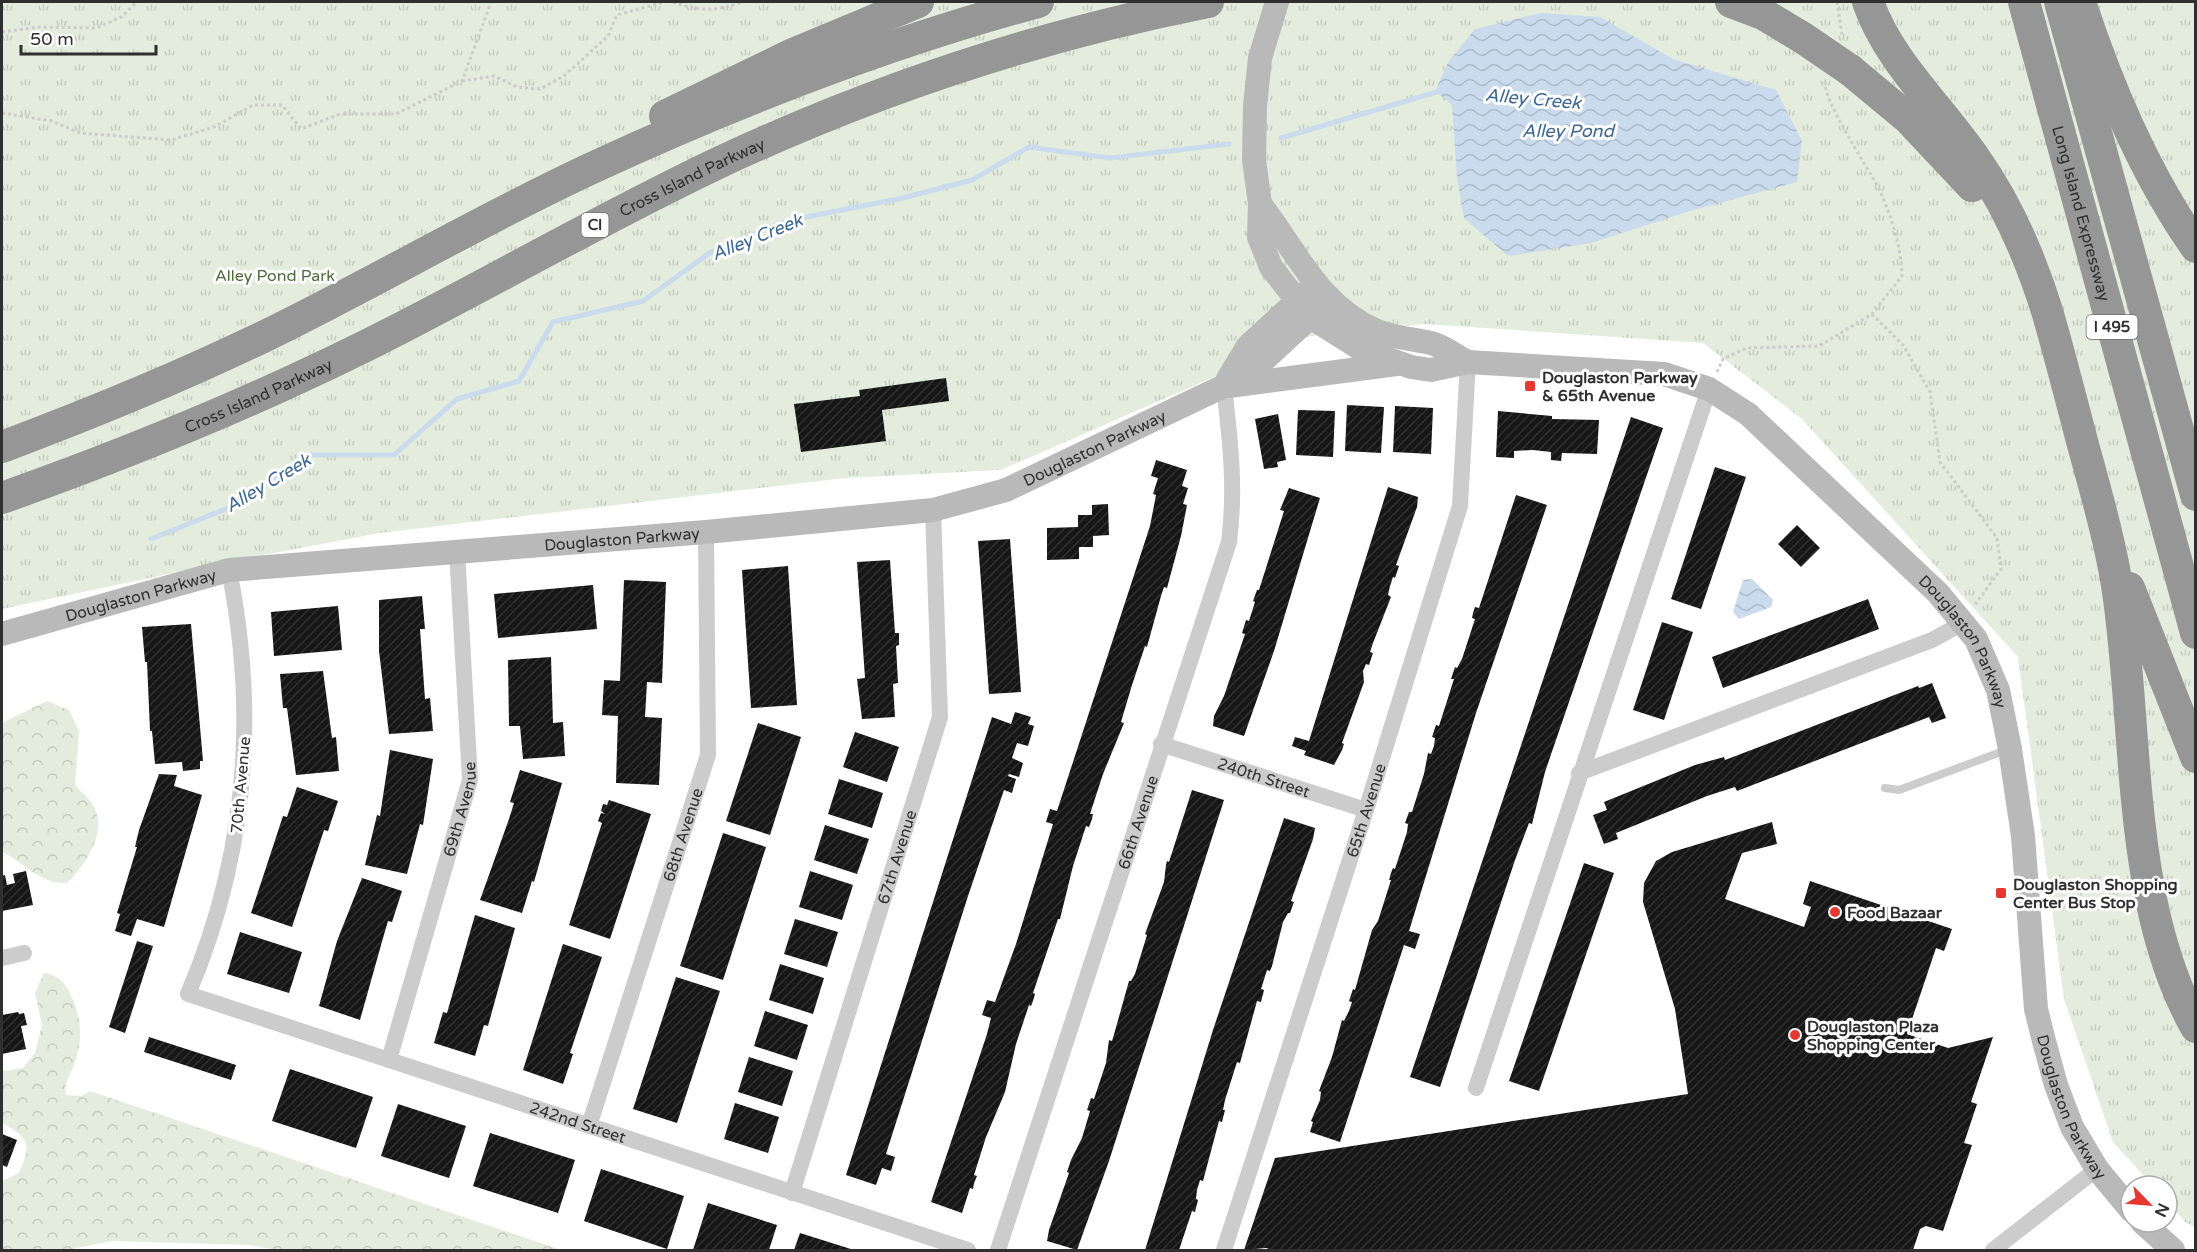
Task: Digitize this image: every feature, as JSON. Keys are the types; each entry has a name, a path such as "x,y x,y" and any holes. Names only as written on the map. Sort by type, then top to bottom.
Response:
{"highway":[{"path":"384,276 583,160 692,101 793,54 918,2"},
{"path":"692,101 795,56 940,2"},
{"path":"2,447 135,394 253,341 590,169 702,120 812,77 1038,2"},
{"name":"Cross Island Parkway","path":"2,498 139,445 277,387 399,330 706,169 823,118 1040,43 1141,15 1208,2"},
{"path":"1731,2 1762,14 1803,38 1838,71 1917,127 1950,160 1994,213 2022,258 2047,313"},
{"path":"2071,7 2148,161 2196,231"},
{"name":"I 495","path":"2071,7 2196,495"},
{"path":"1870,9 1890,48 1976,159 2006,208 2030,259 2103,519 2124,637 2142,841 2151,895 2167,958 2196,1027"},
{"name":"Long Island Expressway","path":"2026,11 2196,633"},
{"path":"2114,91 2152,176 2172,213 2196,247"},
{"path":"2103,519 2196,757"}],"main road":[{"path":"1274,9 1260,58 1255,106 1254,160 1260,204 1259,237 1271,267 1302,308"},
{"name":"Douglaston Parkway","path":"1260,204 1282,232 1303,269 1323,292 1356,321 1376,330 1433,343 1468,362"},
{"path":"1224,386 1248,346 1323,292"},
{"name":"Douglaston Parkway","path":"1302,308 1347,341 1400,364 1431,370 1468,362 1664,374 1709,389 1748,414 1938,593 1976,639 1998,690 2010,748 2023,836 2036,1009 2060,1095 2072,1126 2097,1169 2119,1196"},
{"name":"Douglaston Parkway","path":"2,634 229,570 706,532 933,510 1006,490 1224,386 1400,364"},
{"path":"2155,1234 2173,1251"}],"street":[{"name":"65th Avenue","path":"1224,1251 1366,810 1460,506 1468,362"},
{"name":"66th Avenue","path":"998,1251 1161,744 1229,542 1234,504 1234,468 1224,386"},
{"path":"1476,1088 1579,773 1709,389"},
{"name":"67th Avenue","path":"792,1193 940,717 933,510"},
{"name":"68th Avenue","path":"589,1126 708,755 706,532"},
{"name":"69th Avenue","path":"389,1060 470,780 457,551"},
{"name":"70th Avenue","path":"188,994 218,914 227,880 244,777 246,698 243,658 229,570"},
{"path":"1579,773 1932,640 1963,623"},
{"name":"240th Street","path":"1161,744 1366,810"},
{"path":"2,958 24,953"},
{"name":"242nd Street","path":"188,994 968,1251"},
{"path":"1993,1251 2097,1169"}],"lane":[{"path":"1885,788 1899,790 2010,748"}],"path":[{"path":"2,32 39,27 97,28 121,17 137,2"},
{"path":"462,81 491,2"},
{"path":"2,112 52,121 80,133 171,140 214,127 252,105 282,105 301,129 340,114 396,114 462,81 494,76 517,87 540,89 564,76 608,36 617,15 664,2"},
{"path":"674,2 698,11 724,8 743,2"},
{"path":"1837,2 1841,41"},
{"path":"1709,389 1724,359 1747,348 1818,346 1872,314 1902,276 1901,249 1878,188 1823,85 1838,71"},
{"path":"1872,314 1903,345 1930,392 1940,462 1997,538 2001,569 1963,623"}],"green space":[{"name":"Alley Pond Park","path":"2,2 2195,2 2195,1227 2185,1222 2179,1215 2179,1174 2142,1174 2113,1142 2064,999 2018,657 1802,419 1703,343 1426,324 1305,337 1001,470 845,478 380,533 211,565 2,609"},
{"path":"47,701 69,710 79,731 75,785 88,798 98,817 96,838 92,848 80,868 67,883 48,880 2,852 2,723"},
{"path":"44,973 61,980 67,987 79,1021 79,1047 66,1083 66,1095 81,1096 90,1091 561,1250 276,1250 250,1245 112,1241 67,1250 2,1250 2,1181 19,1173 27,1149 23,1138 2,1123 2,1071 23,1068 35,1053 42,1025 35,993"}],"water":[{"name":"Alley Pond","path":"1540,13 1600,17 1673,59 1776,90 1802,141 1797,182 1690,211 1591,243 1508,256 1464,218 1457,178 1452,105 1435,91 1449,61 1475,29"},
{"path":"1752,579 1773,600 1771,607 1739,619 1733,612 1743,580"}],"building":[{"path":"946,378 949,401 882,410 886,441 801,452 794,404 860,396 859,390"},
{"path":"1347,405 1384,407 1381,453 1345,451"},
{"path":"1395,406 1433,408 1431,454 1393,452"},
{"path":"1298,410 1335,411 1333,457 1296,455"},
{"path":"1498,411 1552,416 1552,419 1599,420 1597,454 1562,453 1561,461 1551,460 1551,452 1533,450 1514,451 1514,458 1496,457"},
{"path":"1278,414 1286,460 1277,462 1278,467 1264,469 1255,419"},
{"path":"1631,417 1663,428 1545,772 1532,824 1529,823 1515,860 1440,1087 1410,1077"},
{"path":"1156,460 1187,470 1182,486 1188,488 1183,504 1187,505 1181,536 1167,588 1164,587 1147,647 1145,646 1132,685 1121,722 1124,723 1103,774 1090,814 1093,814 1092,819 1089,827 1086,826 1073,866 1060,919 1058,919 1033,993 1035,994 1033,1001 1031,1006 1029,1005 1016,1044 1005,1092 986,1137 974,1175 977,1176 973,1189 970,1188 962,1213 931,1202 987,1034 991,1018 982,1015 987,1000 995,1002 1016,944 1053,824 1046,822 1050,809 1057,811 1150,526 1156,495 1153,494 1158,478 1151,476"},
{"path":"1715,467 1746,477 1701,609 1671,599"},
{"path":"1388,487 1418,497 1417,507 1396,565 1399,566 1388,595 1391,597 1370,652 1373,653 1369,665 1366,664 1363,671 1364,682 1342,743 1344,744 1342,750 1334,765 1304,755 1306,751 1292,746 1295,737 1309,741"},
{"path":"1289,488 1320,498 1274,651 1244,736 1213,726 1214,716 1224,696 1245,634 1242,633 1246,620 1249,621 1255,602 1253,601 1259,590 1284,511 1280,510"},
{"path":"1516,495 1547,505 1476,713 1409,931 1420,934 1415,949 1404,945 1340,1142 1310,1132 1313,1122 1311,1121 1320,1100 1321,1092 1319,1091 1332,1057 1342,1020 1344,1021 1349,1011 1352,1002 1349,1001 1353,989 1355,990 1372,930 1378,921 1391,880 1389,880 1391,873 1393,868 1395,869 1407,832 1408,824 1405,823 1409,812 1412,812 1428,753 1431,754 1434,746 1435,738 1432,737 1436,725 1439,726 1454,679 1451,679 1455,667 1457,668 1462,659 1475,619 1472,618 1473,613 1475,607 1479,608"},
{"path":"1108,504 1109,535 1093,536 1093,547 1079,547 1079,559 1047,560 1047,528 1078,527 1078,515 1092,515 1092,505"},
{"path":"1797,525 1820,548 1801,567 1778,544"},
{"path":"1010,539 1021,692 989,694 978,541"},
{"path":"890,560 895,633 899,633 899,645 896,646 898,683 893,684 895,717 862,719 857,679 865,678 857,562"},
{"path":"788,566 797,705 751,708 742,570"},
{"path":"624,580 666,582 662,683 647,682 645,717 662,718 659,785 616,783 618,716 602,715 604,680 620,681"},
{"path":"593,585 597,629 498,638 494,594"},
{"path":"422,596 425,629 420,629 425,699 430,698 433,731 389,734 379,651 379,600"},
{"path":"1868,599 1879,629 1723,688 1712,657"},
{"path":"338,606 342,650 274,656 271,612"},
{"path":"1662,622 1693,632 1664,720 1633,710"},
{"path":"191,624 203,761 200,761 200,769 183,771 182,762 155,764 152,731 150,731 147,662 145,662 142,627"},
{"path":"551,657 553,723 563,722 565,756 523,759 520,726 509,726 508,660"},
{"path":"323,671 332,738 336,737 339,771 296,775 287,708 283,708 280,674"},
{"path":"1932,683 1946,718 1932,723 1929,717 1737,791 1735,787 1707,796 1616,833 1618,839 1604,844 1593,815 1607,810 1604,802 1695,765 1724,757 1725,760 1918,686 1919,688"},
{"path":"1015,712 1031,717 1028,724 1034,726 1028,746 1017,743 1012,758 1023,763 1019,777 1009,774 1008,776 1016,779 1012,793 1004,790 886,1154 895,1157 891,1171 882,1168 876,1185 846,1175 992,717 1011,724"},
{"path":"758,723 801,737 770,835 726,821"},
{"path":"855,732 899,747 887,782 843,767"},
{"path":"390,750 433,759 423,825 420,824 407,874 365,865 377,815 380,816"},
{"path":"520,770 562,783 534,882 532,881 522,913 480,900 514,803 510,802"},
{"path":"159,774 177,775 174,786 202,795 164,927 137,919 131,936 115,931 120,914 117,913 137,847 135,847 139,830"},
{"path":"839,779 883,793 872,828 828,814"},
{"path":"297,787 338,801 328,831 324,830 292,927 251,913 283,816 287,817"},
{"path":"1192,790 1224,800 1109,1161 1077,1250 1047,1241 1049,1230 1069,1173 1067,1172 1071,1160 1082,1138 1090,1111 1087,1110 1091,1098 1094,1099 1106,1063 1109,1040 1112,1041 1129,981 1135,974 1147,935 1145,934 1164,882 1167,861 1169,862"},
{"path":"609,800 651,814 610,939 569,925 602,823 598,821 601,813 605,814 601,811 603,804 607,805"},
{"path":"1284,818 1315,828 1313,839 1291,901 1294,902 1283,922 1272,966 1270,971 1267,970 1261,989 1264,990 1261,1002 1257,1001 1240,1063 1237,1062 1225,1100 1222,1122 1219,1121 1203,1181 1200,1180 1197,1190 1196,1199 1198,1200 1195,1212 1192,1211 1179,1250 1145,1250 1213,1030"},
{"name":"Douglaston Plaza Shopping Center","path":"1772,822 1777,844 1742,853 1725,899 1804,927 1811,907 1803,904 1810,881 1952,929 1944,951 1936,948 1907,1034 1948,1048 1993,1037 1971,1102 1977,1104 1964,1143 1972,1145 1943,1231 1926,1226 1920,1229 1913,1250 1272,1250 1266,1248 1244,1250 1275,1158 1688,1094 1675,1009 1643,902 1644,883 1656,861 1672,852"},
{"path":"825,825 869,839 857,874 814,860"},
{"path":"723,833 766,847 723,980 680,966"},
{"path":"1584,863 1614,873 1539,1091 1509,1081"},
{"path":"26,871 33,905 2,911 2,876 5,875 7,885 15,883 13,874"},
{"path":"810,871 853,885 842,920 799,907"},
{"path":"362,878 402,891 392,922 388,921 360,1020 319,1006 337,941"},
{"path":"475,915 515,928 488,1026 484,1025 475,1056 434,1043 443,1012 447,1013"},
{"path":"795,919 838,932 827,967 784,954"},
{"path":"240,932 302,952 289,993 227,974"},
{"path":"137,941 153,946 125,1033 109,1027"},
{"path":"563,944 602,957 570,1053 573,1054 563,1084 523,1070"},
{"path":"780,964 824,978 813,1014 769,1000"},
{"path":"676,977 720,991 677,1123 633,1109"},
{"path":"765,1011 808,1025 797,1060 754,1046"},
{"path":"18,1012 19,1014 24,1013 27,1025 21,1026 26,1049 2,1054 2,1015"},
{"path":"149,1037 236,1065 231,1080 144,1052"},
{"path":"749,1057 793,1071 782,1106 738,1092"},
{"path":"290,1069 373,1097 356,1148 272,1121"},
{"path":"735,1103 779,1117 768,1153 724,1139"},
{"path":"398,1104 466,1126 449,1178 381,1156"},
{"path":"490,1133 575,1160 558,1213 473,1186"},
{"path":"2,1134 17,1140 7,1167 2,1165"},
{"path":"601,1169 684,1196 667,1249 584,1221"},
{"path":"708,1203 777,1225 769,1250 693,1250"},
{"path":"800,1233 854,1250 794,1250"}],"waterway":[{"name":"Alley Creek","path":"1281,138 1440,91"},
{"name":"Alley Creek","path":"151,539 238,504 309,455 394,455 457,399 519,381 553,322 643,301 711,252 786,221 903,198 972,180 1029,147 1110,158 1229,144"}],"place":[{"name":"Douglaston Parkway & 65th Avenue","path":"1530,386"},
{"name":"Douglaston Shopping Center Bus Stop","path":"2001,893"},
{"name":"Food Bazaar","path":"1835,912"},
{"name":"Douglaston Plaza Shopping Center","path":"1795,1035"}]}
